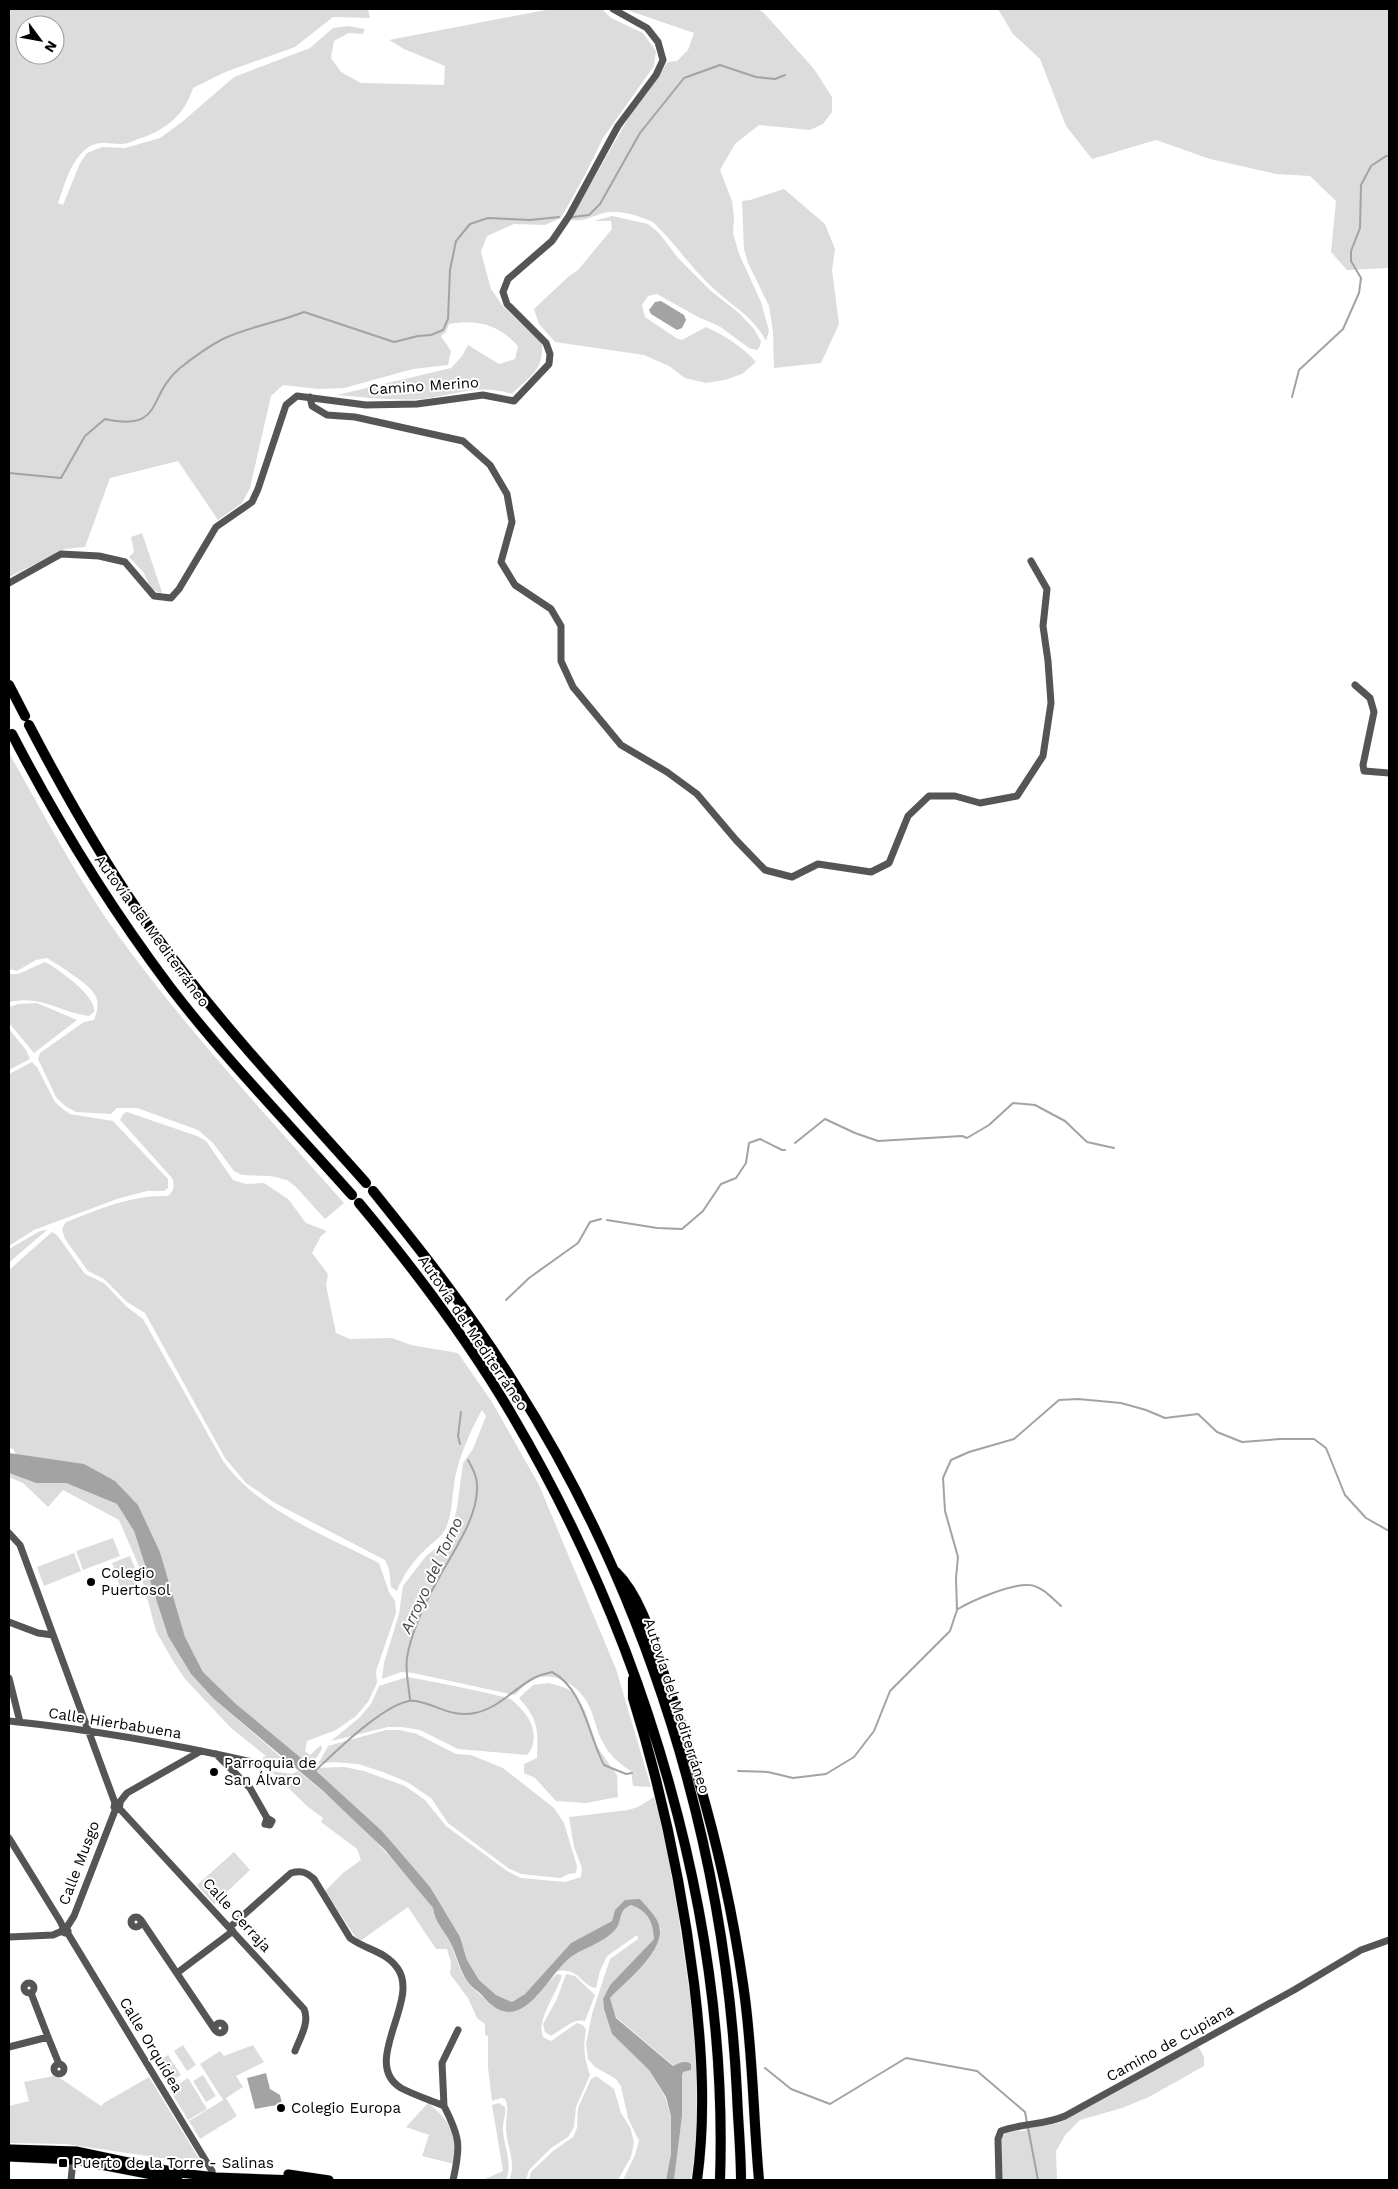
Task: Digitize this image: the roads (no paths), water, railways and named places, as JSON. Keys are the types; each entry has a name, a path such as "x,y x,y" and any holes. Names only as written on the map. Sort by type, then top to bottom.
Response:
{"highway":[{"name":"Autovía del Mediterráneo","path":"9,685 90,837 152,932 236,1036 370,1187 437,1270 515,1384 578,1495 612,1568 647,1652 686,1777 704,1847 728,1986 735,2057 740,2180"},
{"name":"Autovía del Mediterráneo","path":"12,734 80,857 154,964 219,1046 352,1195"},
{"name":"Autovía del Mediterráneo","path":"359,1204 429,1291 512,1414 571,1525 597,1581 633,1670 674,1803 686,1851 704,1950 717,2054 721,2156 720,2180"},
{"path":"612,1568 628,1583 662,1669 690,1749 718,1850 743,1986 759,2180"},
{"path":"633,1670 633,1698 666,1819 678,1875 691,1956 702,2074 702,2127 698,2180"}],"main road":[{"path":"9,2149 76,2151 180,2172 216,2176 296,2180"},
{"path":"9,2158 73,2160 177,2180"},
{"path":"216,2176 292,2174 329,2180"}],"street":[{"name":"Camino Merino","path":"9,583 61,554 99,556 125,562 154,596 171,598 179,589 216,528 252,502 286,405 296,396 366,405 417,404 483,394 514,401 549,364 550,354 546,343 507,304 504,292 508,279 552,241 569,216 618,126 656,75 663,60 658,42 647,28 613,9"},
{"path":"310,397 312,406 327,415 355,417 463,441 490,465 507,494 512,522 501,562 515,585 551,609 561,626 561,661 572,686 621,745 667,772 697,794 736,840 765,870 792,877 818,864 871,872 889,863 908,816 929,796 955,796 980,803 1017,796 1043,756 1051,703 1043,626 1047,589 1030,561"},
{"path":"1355,686 1370,698 1374,712 1363,764 1364,771 1389,773"},
{"name":"Calle Cerraja","path":"9,1534 20,1545 117,1806 304,2009 306,2022 295,2051"},
{"path":"9,1622 38,1633 53,1635"},
{"path":"9,1678 20,1722"},
{"name":"Calle Hierbabuena","path":"9,1721 88,1731 202,1751 270,1766"},
{"name":"Calle Musgo","path":"65,1930 74,1916 117,1806 127,1793 202,1751"},
{"path":"216,1754 250,1788 266,1818"},
{"name":"Calle Orquídea","path":"9,1838 216,2176"},
{"path":"177,1973 232,1929 291,1873 299,1870 308,1873 314,1879 350,1938 358,1944 378,1951 398,1968 401,1975 404,1988 386,2056 387,2069 392,2079 400,2088 444,2106"},
{"path":"141,1920 215,2030"},
{"path":"9,1937 53,1935 65,1930"},
{"name":"Camino de Cupiana","path":"999,2180 998,2139 1001,2131 1011,2127 1055,2121 1066,2116 1294,1990 1361,1950 1389,1940"},
{"path":"31,1993 58,2064"},
{"path":"453,2180 459,2155 458,2138 444,2106 442,2063 458,2030"},
{"path":"9,2046 48,2037"},
{"path":"71,2180 73,2160"}],"waterway":[{"path":"573,217 589,215 600,204 640,133 684,78 720,65 756,77 775,79 785,75"},
{"path":"1292,397 1299,370 1343,329 1359,293 1361,278 1351,261 1351,251 1360,228 1361,185 1371,166 1389,156"},
{"path":"9,473 61,478 85,436 105,419 124,422 146,416 169,379 180,368 214,344 244,331 304,312 394,342 431,335 443,330 448,319 450,270 456,241 470,224 488,218 530,220 559,217"},
{"name":"Arroyo del Torno","path":"795,1143 825,1119 878,1141 962,1136 967,1138 989,1125 1013,1103 1035,1105 1065,1121 1087,1142 1114,1148"},
{"name":"Arroyo del Torno","path":"607,1220 657,1228 682,1229 703,1211 721,1184 736,1178 746,1163 749,1143 760,1139 785,1150"},
{"name":"Arroyo del Torno","path":"506,1300 529,1278 578,1243 590,1222 601,1219"},
{"path":"738,1771 768,1772 793,1778 826,1774 854,1757 874,1731 890,1691 950,1631 957,1610 956,1578 958,1557 945,1511 943,1478 951,1460 969,1452 1014,1439 1059,1400 1078,1399 1121,1403 1165,1418 1198,1414 1217,1432 1242,1442 1314,1439 1326,1448 1345,1495 1366,1518 1389,1531"},
{"name":"Arroyo del Torno","path":"460,1444 458,1436 461,1412"},
{"name":"Arroyo del Torno","path":"410,1700 407,1663 418,1619 462,1538 476,1501 477,1481 468,1460"},
{"path":"958,1609 982,1597 1021,1585 1037,1587 1061,1606"},
{"path":"314,1772 362,1728 377,1717 405,1702 416,1701 459,1714 475,1713 484,1711 499,1703 526,1682 540,1675 552,1672 563,1680 578,1701 604,1765 626,1774 632,1773"},
{"path":"765,2068 791,2089 830,2104 906,2058 977,2071 1025,2112 1038,2180"}],"place":[{"name":"Colegio Puertosol","path":"91,1582"},
{"name":"Parroquia de San Álvaro","path":"214,1772"},
{"name":"Colegio Europa","path":"281,2108"},
{"name":"Puerto de la Torre - Salinas","path":"63,2163"}]}
